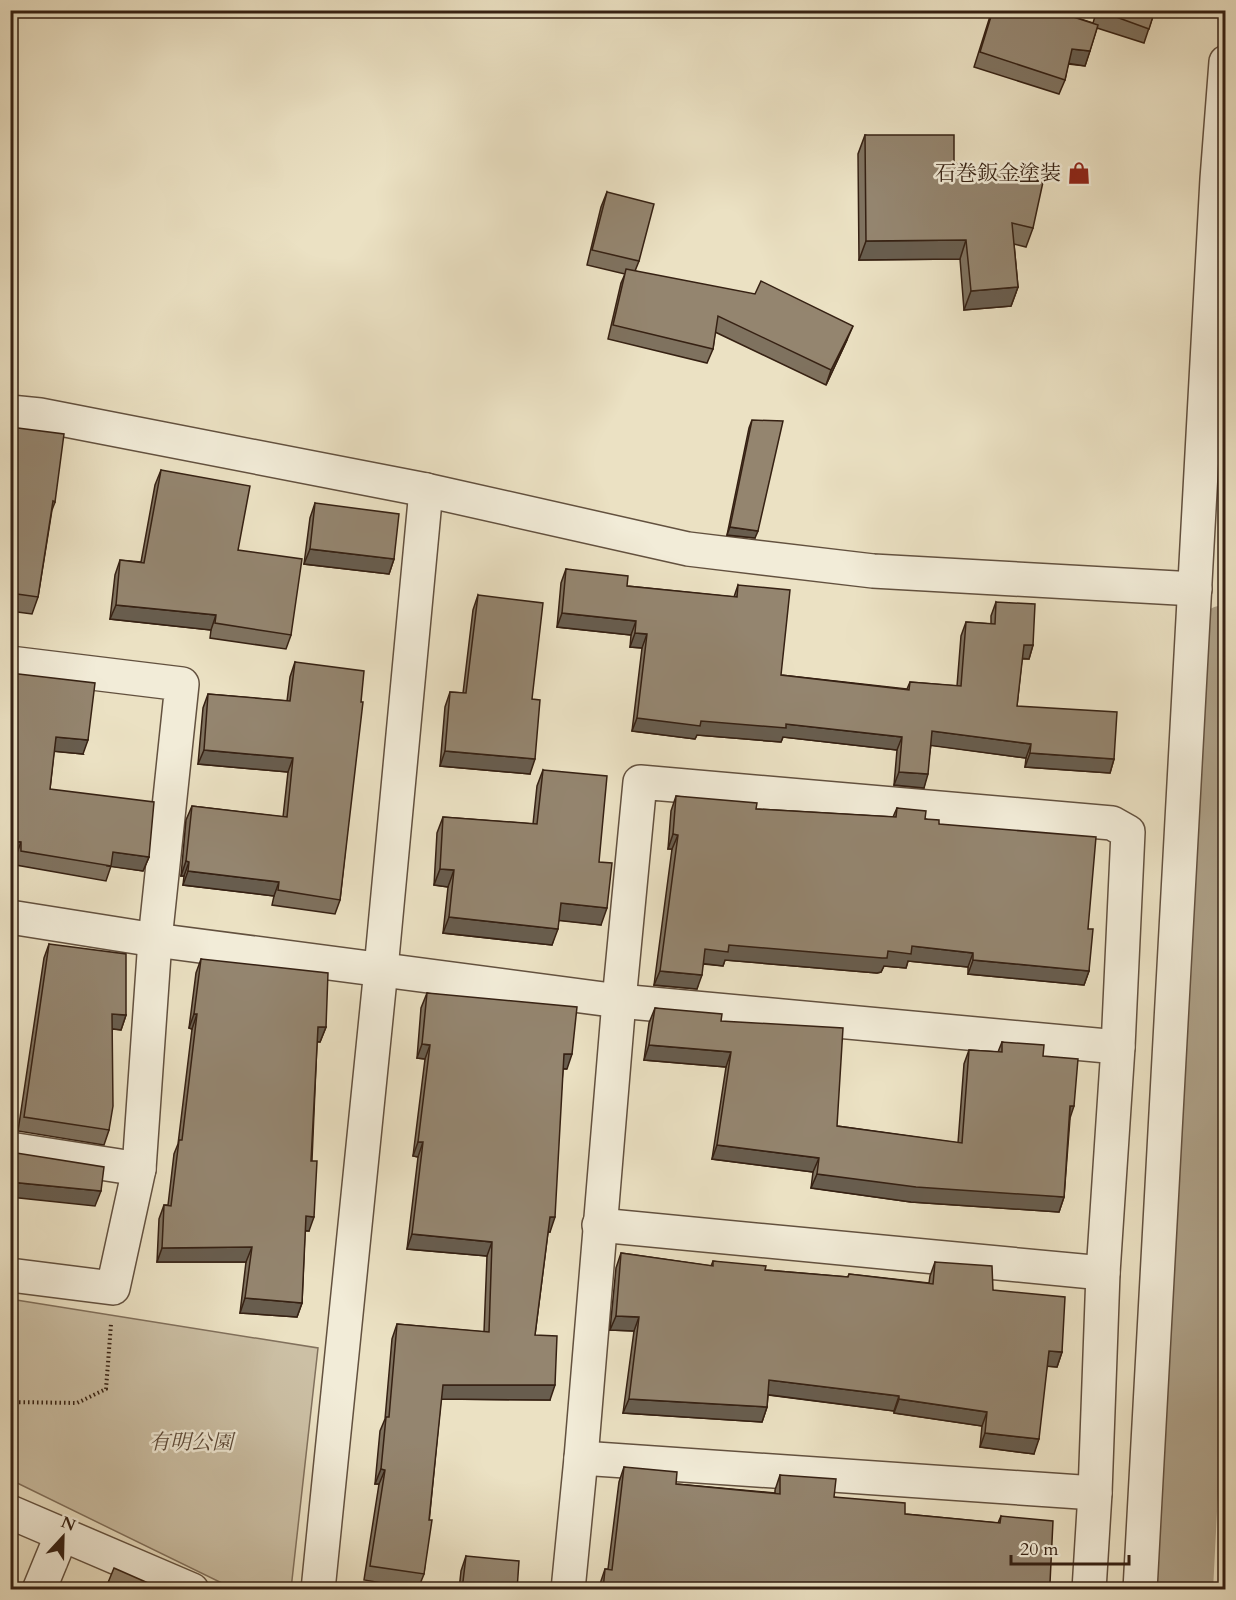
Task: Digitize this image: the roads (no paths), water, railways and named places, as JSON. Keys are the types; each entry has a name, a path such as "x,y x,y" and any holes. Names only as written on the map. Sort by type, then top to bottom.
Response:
{"street":[{"path":"1140,1590 1217,179 1226,62"},
{"path":"10,412 40,415 426,490 688,549 873,571 1196,589"},
{"path":"318,1590 381,969 426,490"},
{"path":"10,663 182,684 154,940 139,1169 113,1288 10,1275"},
{"path":"568,1590 640,782 1112,823 1128,832 1119,1047 1103,1273 1089,1590"},
{"path":"10,917 154,940 619,1001 1119,1047"},
{"path":"10,1149 139,1169"},
{"path":"599,1225 1103,1273"},
{"path":"581,1458 1095,1493"},
{"path":"10,1512 192,1590"},
{"path":"39,1590 62,1534"}],"waterway":[{"path":"1178,1590 1226,640"}],"place":[{"name":"石巻鈑金塗装","path":"1079,173"}],"park label":[{"name":"有明公園","path":"191,1442"}]}
